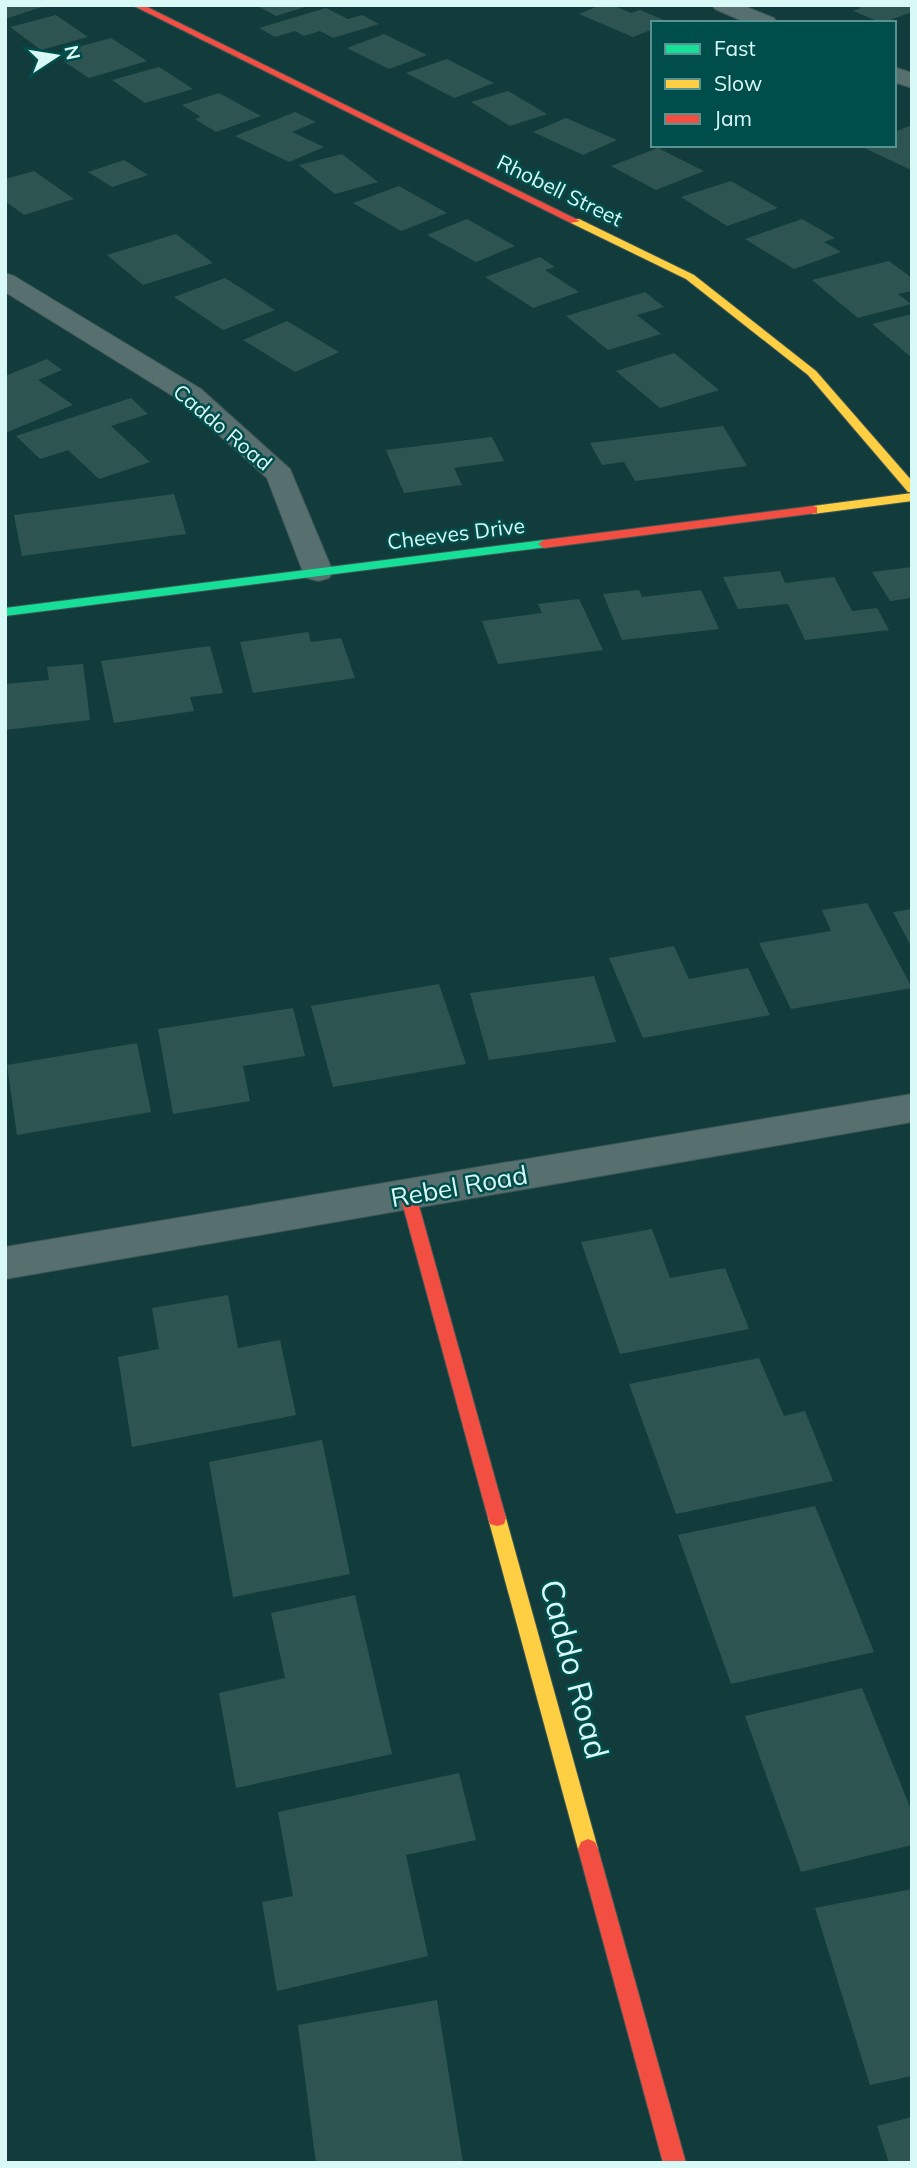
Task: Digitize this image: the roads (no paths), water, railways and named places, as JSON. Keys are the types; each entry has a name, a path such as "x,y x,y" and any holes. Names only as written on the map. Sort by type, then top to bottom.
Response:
{"street":[{"name":"Rhobell Street","path":"135,5 690,277 812,373 912,489"},
{"path":"722,5 761,21"},
{"name":"Caddo Road","path":"5,281 191,395 281,475 318,572"},
{"name":"Cheeves Drive","path":"5,612 912,497"},
{"name":"Rebel Road","path":"5,1263 912,1108"},
{"name":"Caddo Road","path":"408,1195 675,2163"}]}
